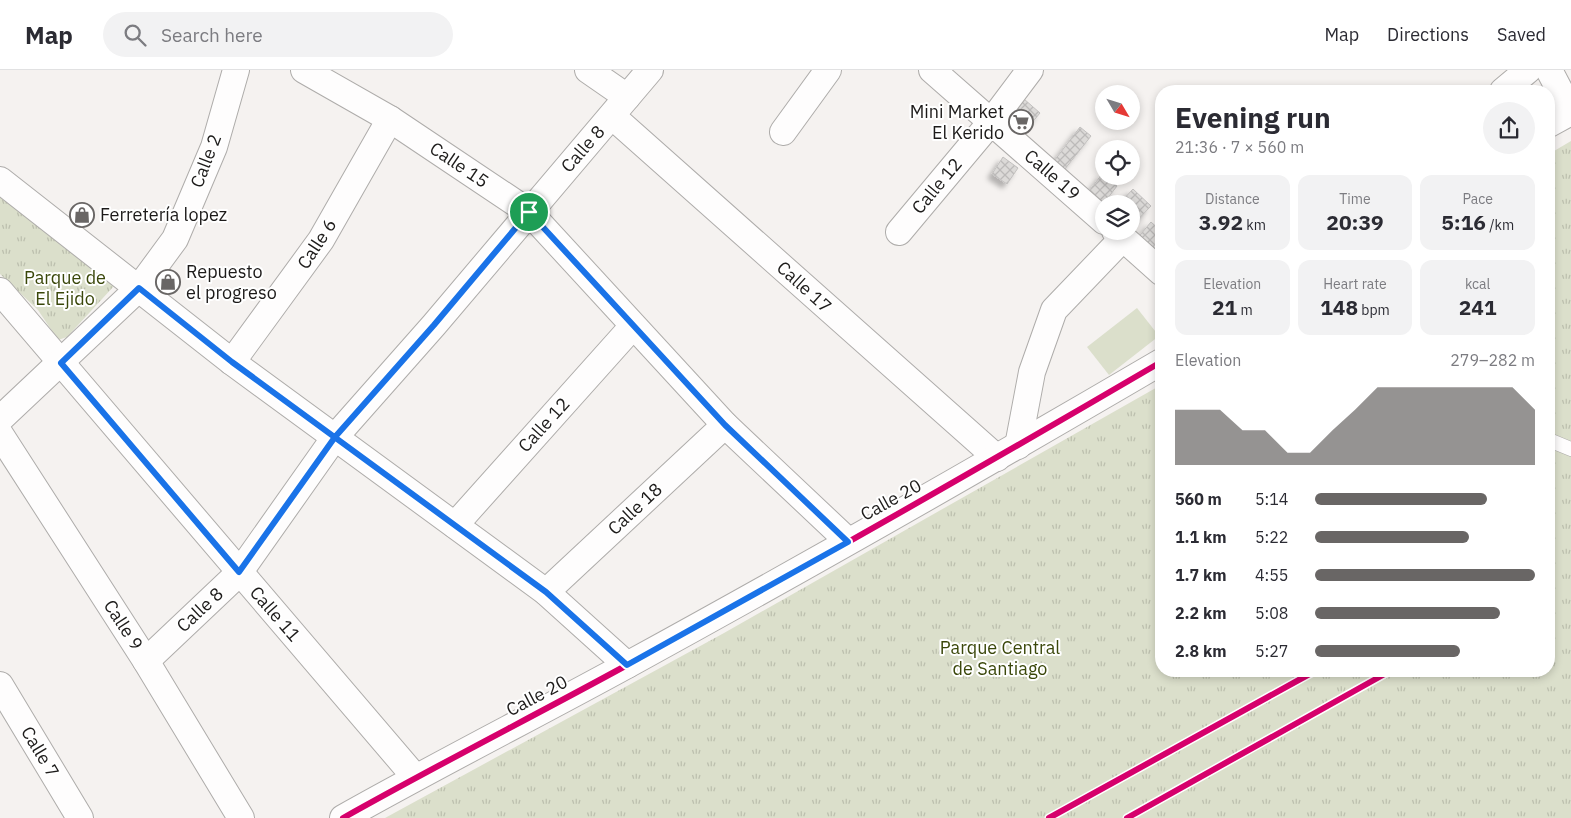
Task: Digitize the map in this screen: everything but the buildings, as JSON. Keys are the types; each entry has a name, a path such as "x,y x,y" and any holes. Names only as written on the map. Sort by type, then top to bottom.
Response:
{"street":[{"name":"Calle 2","path":"0,419 139,288 175,239 214,147 236,70"},
{"name":"Calle 15","path":"304,70 390,119 529,212 725,425 848,542"},
{"name":"Calle 17","path":"588,70 619,106 1007,452"},
{"name":"Calle 8","path":"146,661 239,572 335,437 434,325 650,70"},
{"path":"783,132 828,70"},
{"name":"Calle 19","path":"932,70 1095,213"},
{"name":"Calle 12","path":"899,232 990,122 1030,70"},
{"path":"1510,85 1528,70"},
{"path":"1549,70 1571,112 1555,121"},
{"name":"Calle 6","path":"232,362 321,240 390,119"},
{"path":"0,180 232,362 546,592 627,665"},
{"path":"1007,452 1054,310 1106,240"},
{"name":"Calle 19","path":"1125,240 1155,267"},
{"name":"Calle 11","path":"0,290 415,777"},
{"name":"Calle 12","path":"455,525 633,326"},
{"name":"Calle 20","path":"343,818 415,777 627,665 848,542 1155,366"},
{"name":"Calle 18","path":"546,592 725,425"},
{"name":"Calle 9","path":"0,434 146,661 242,818"},
{"name":"Calle 7","path":"0,685 80,818"}],"lane":[{"path":"1555,442 1571,449"}],"green space":[{"name":"Parque Central de Santiago","path":"1571,141 1571,818 385,818 724,633 1155,388 1155,677 1555,677 1555,150"},
{"name":"Parque de El Ejido","path":"0,194 114,286 67,337 58,340 38,310 0,274"},
{"path":"1137,308 1155,331 1155,339 1109,375 1087,347"}],"cycle path":[{"path":"343,818 763,590 1155,365"},
{"path":"1049,818 1304,677"},
{"path":"1127,818 1379,677"}],"place":[{"name":"Mini Market El Kerido","path":"1021,122"},
{"name":"Ferretería lopez","path":"82,215"},
{"name":"Repuesto el progreso","path":"168,282"}],"route":[{"path":"529,212 434,325 335,437 239,572 61,363 139,288 232,362 335,437 546,592 627,665 848,542 725,425 529,212"}]}
